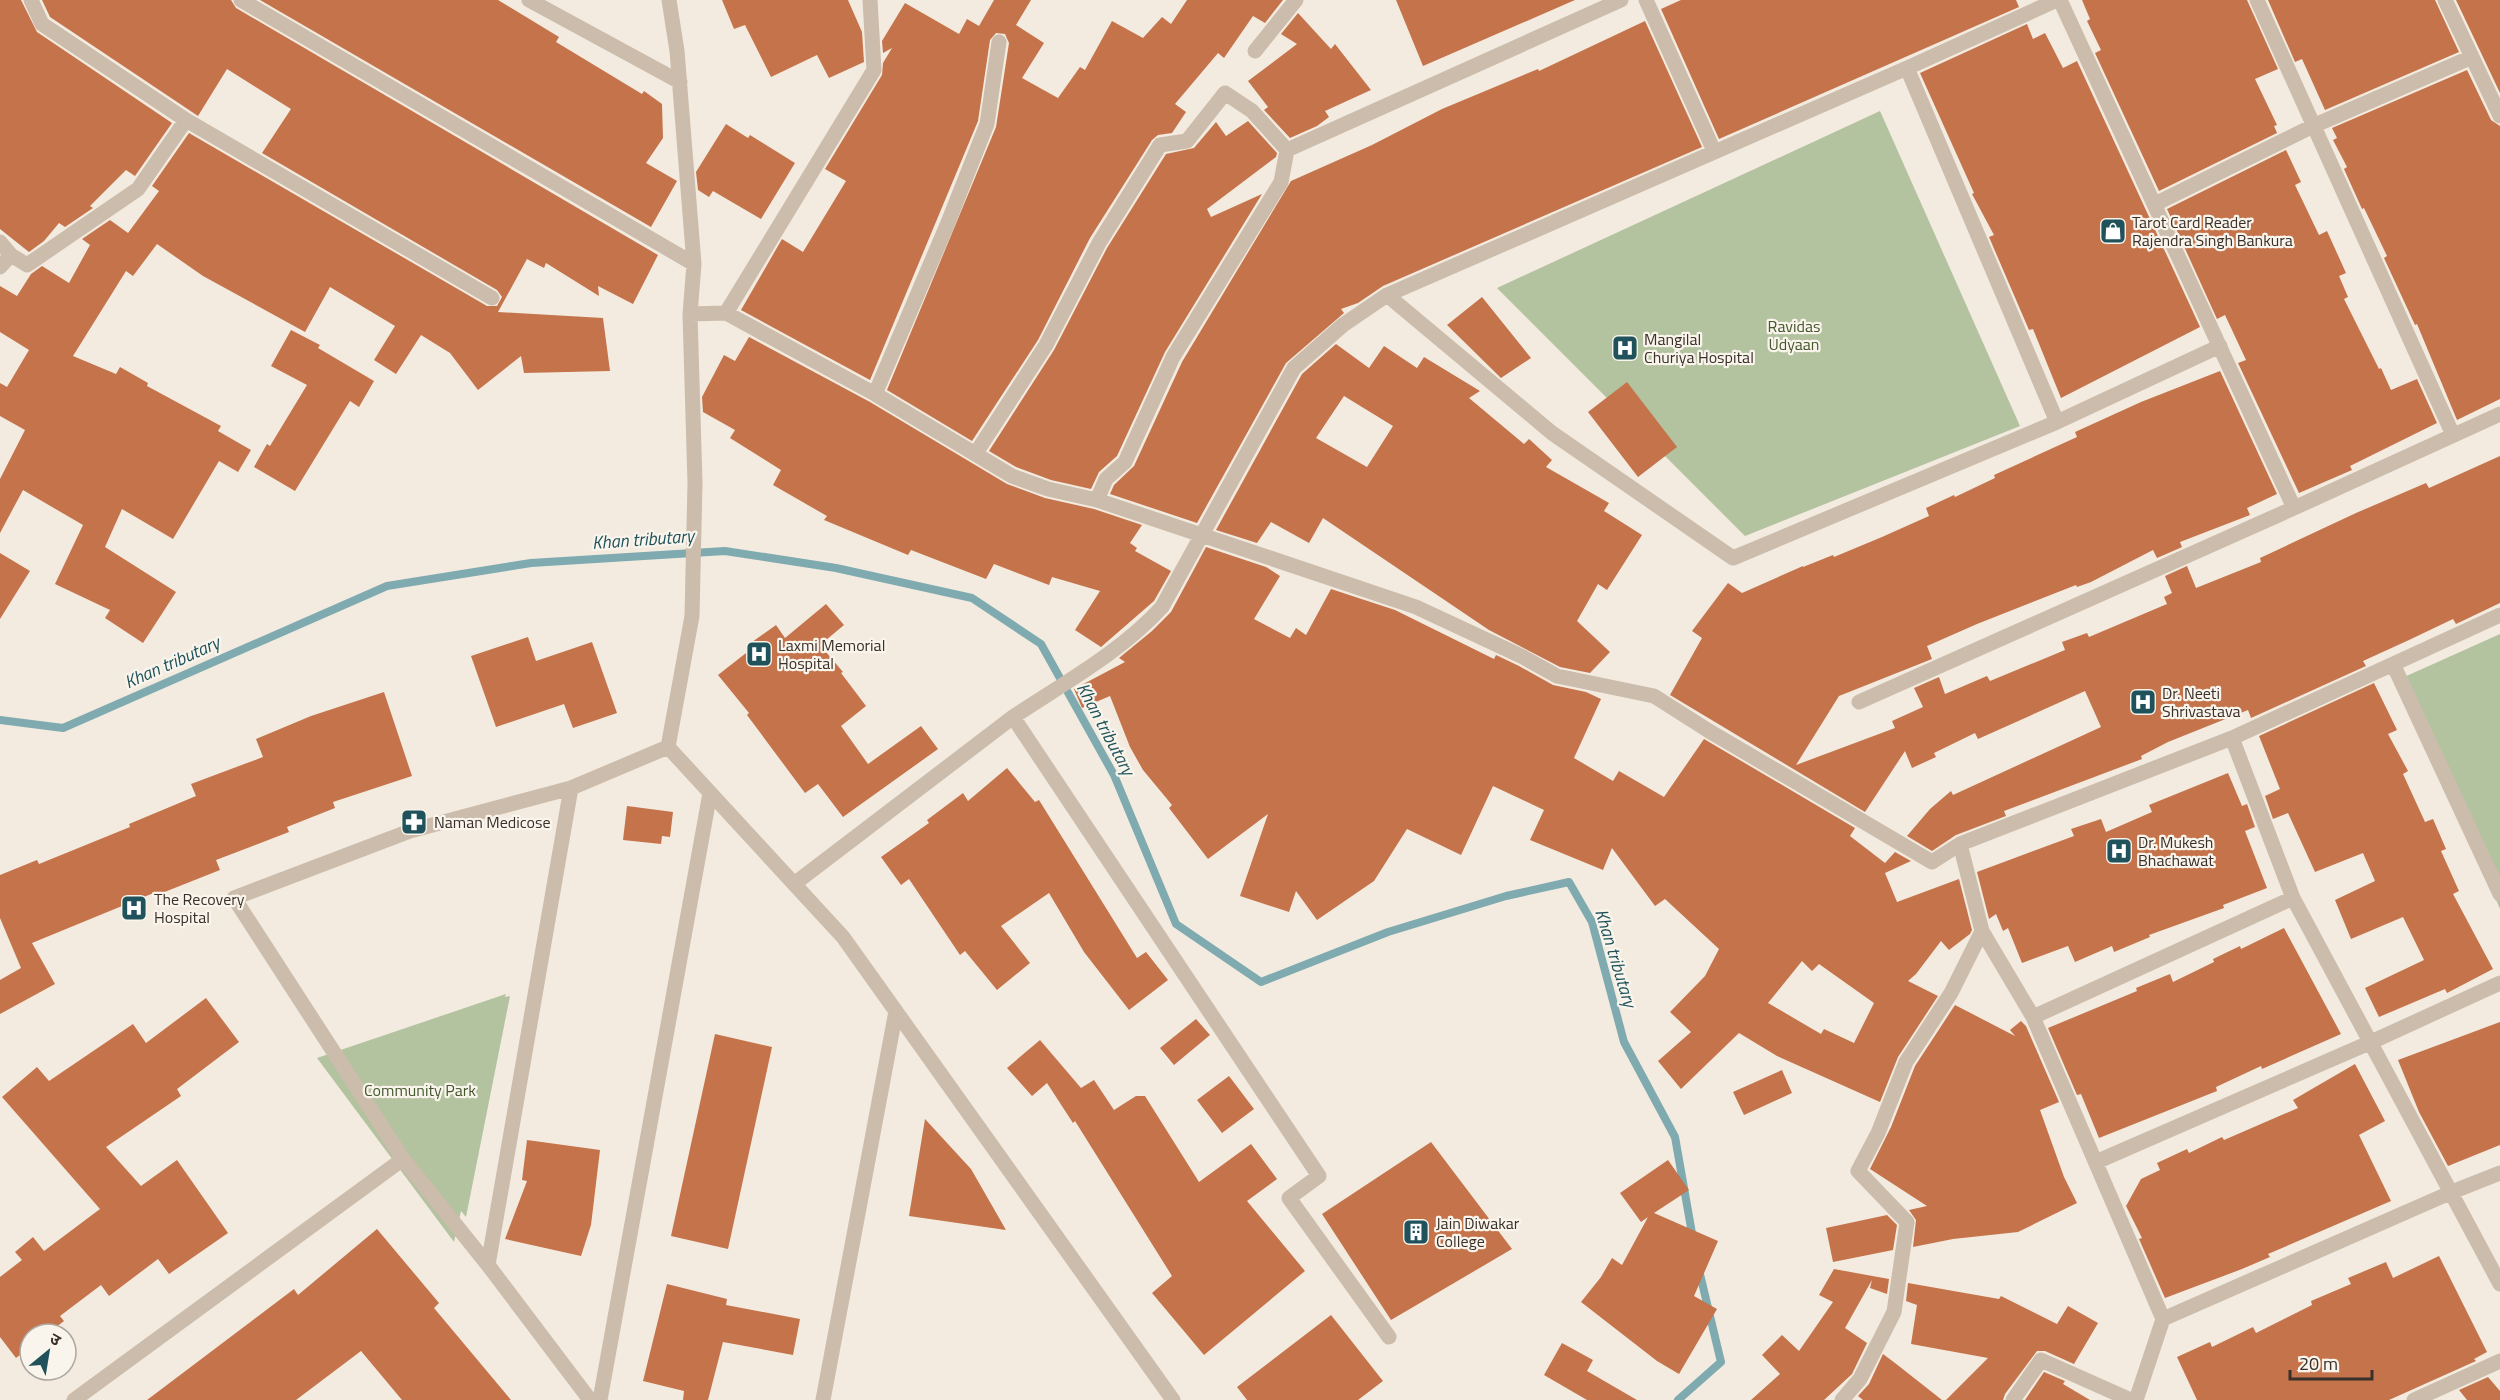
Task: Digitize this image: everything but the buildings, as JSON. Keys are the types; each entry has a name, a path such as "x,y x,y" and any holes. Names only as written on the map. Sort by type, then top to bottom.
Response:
{"street":[{"path":"31,0 42,24 186,120 492,297"},
{"path":"241,0 694,264"},
{"path":"529,0 680,82"},
{"path":"668,747 692,616 695,483 690,314 694,264 680,82 669,0"},
{"path":"726,313 874,70 870,0"},
{"path":"1255,51 1296,0"},
{"path":"1287,150 1621,0"},
{"path":"1646,0 1714,151"},
{"path":"794,885 1013,717 1095,662 1147,623 1162,607 1294,368 1343,325 1387,295 2059,0 2295,508"},
{"path":"2257,0 2453,435"},
{"path":"2445,0 2500,116"},
{"path":"875,394 987,124 999,42"},
{"path":"2155,204 2313,126 2472,57"},
{"path":"1906,68 2057,422"},
{"path":"975,453 1046,345 1099,243 1160,145 1187,141 1225,93 1252,111 1287,150"},
{"path":"0,242 11,255 27,265 138,189 186,120"},
{"path":"1097,500 1106,479 1125,462 1173,357 1281,182 1287,150"},
{"path":"0,267 11,255"},
{"path":"1387,295 1552,433 1733,558 2057,422 2220,346"},
{"path":"690,314 726,313 875,394 1012,477 1048,489 1097,500 1416,607 1523,657 1557,676 1654,696 1708,731 1932,862 1960,844 2232,738 2500,615"},
{"path":"1859,702 2500,414"},
{"path":"2393,664 2500,894"},
{"path":"1013,717 1319,1176 1289,1198 1389,1336"},
{"path":"2232,738 2293,898 2500,1284"},
{"path":"590,1400 488,1265 403,1159 234,898 410,831 571,788 668,747"},
{"path":"668,747 843,937 1173,1400"},
{"path":"488,1265 571,788"},
{"path":"600,1400 710,793"},
{"path":"1960,844 1982,931 2033,1017 2163,1319 2136,1400"},
{"path":"2033,1017 2293,898"},
{"path":"1842,1400 1860,1379 1894,1312 1907,1222 1858,1171 1878,1133 1906,1062 1951,993 1982,931"},
{"path":"2096,1162 2500,983"},
{"path":"823,1400 896,1011"},
{"path":"74,1400 403,1159"},
{"path":"2163,1319 2500,1173"},
{"path":"2013,1400 2041,1360 2131,1400"},
{"path":"2414,1400 2500,1360"}],"green space":[{"name":"Ravidas Udyaan","path":"1880,111 2020,426 1745,536 1497,288"},
{"path":"2500,634 2500,909 2402,678"},
{"name":"Community Park","path":"506,994 505,997 510,996 466,1217 461,1211 454,1242 317,1058"}],"waterway":[{"name":"Khan tributary","path":"0,720 63,728 387,586 531,563 725,551 836,568 972,598 1041,644 1114,775 1176,924 1261,982 1388,932 1506,896 1569,882 1592,922 1624,1042 1675,1137 1693,1239"},
{"name":"Khan tributary","path":"1678,1400 1721,1362 1699,1270"}],"place":[{"name":"Tarot Card Reader Rajendra Singh Bankura","path":"2113,231"},
{"name":"Mangilal Churiya Hospital","path":"1625,348"},
{"name":"Laxmi Memorial Hospital","path":"759,654"},
{"name":"Dr. Neeti Shrivastava","path":"2143,702"},
{"name":"Naman Medicose","path":"414,822"},
{"name":"Dr. Mukesh Bhachawat","path":"2119,851"},
{"name":"The Recovery Hospital","path":"134,908"},
{"name":"Jain Diwakar College","path":"1416,1232"}]}
